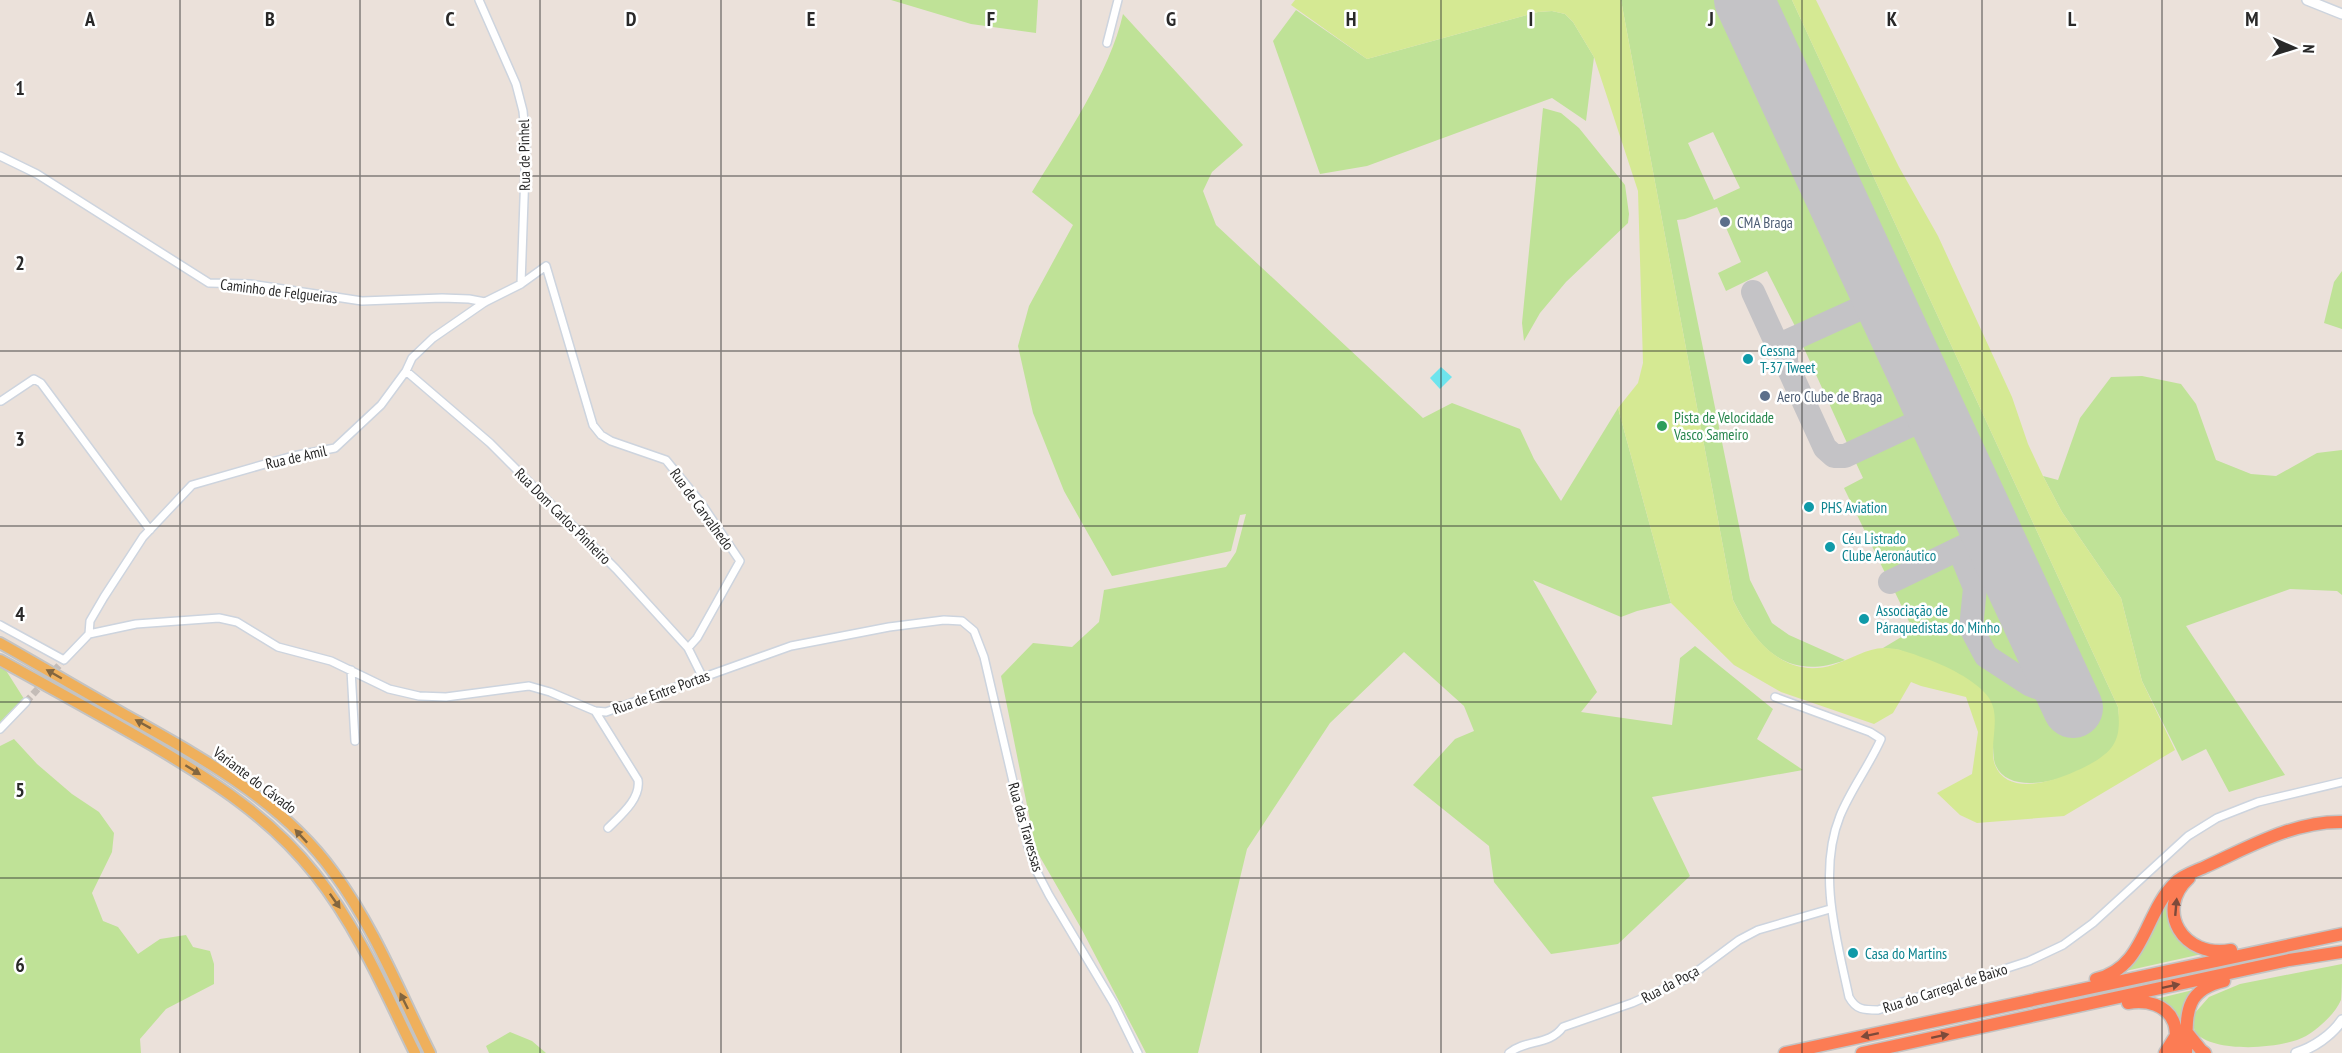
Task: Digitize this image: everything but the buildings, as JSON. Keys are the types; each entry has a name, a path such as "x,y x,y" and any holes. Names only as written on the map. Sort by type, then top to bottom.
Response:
{"highway":[{"path":"2050,996 2105,977 2127,963 2143,940 2160,900 2176,881 2270,837 2306,827 2342,822"},
{"path":"2196,872 2182,884 2175,902 2175,921 2184,938 2200,949 2219,952 2309,940"},
{"path":"1785,1053 2342,934"},
{"path":"1862,1053 2289,960 2342,952"},
{"path":"2176,1053 2180,1033 2196,995 2214,983 2252,975 2289,960"},
{"path":"2073,1008 2143,1001 2162,1008 2180,1033 2186,1053"},
{"path":"2165,1053 2180,1033"},
{"path":"2180,1033 2205,1053"}],"main road":[{"name":"Variante do Cávado","path":"0,643 200,757 253,794 296,830 334,872 366,924 430,1053"},
{"name":"Variante do Cávado","path":"0,660 194,770 247,805 281,836 315,873 360,941 415,1053"}],"street":[{"name":"Rua de Pinhel","path":"479,0 516,84 523,111 526,143 521,284"},
{"path":"1107,43 1118,0"},
{"path":"2307,0 2342,14"},
{"name":"Caminho de Felgueiras","path":"0,156 46,179 209,283 250,284 362,301 442,298 486,302"},
{"name":"Rua de Amil","path":"89,634 90,621 104,597 150,530 192,485 293,456 335,448 381,405 406,371 412,358 433,338 486,302 521,284 546,266"},
{"name":"Rua de Carvalhedo","path":"546,266 593,425 601,435 611,441 666,459 701,503 740,561 697,638 688,648"},
{"name":"Rua Dom Carlos Pinheiro","path":"406,371 490,442 616,569 688,648 703,678"},
{"path":"1,401 34,379 41,383 150,530"},
{"name":"Rua de Entre Portas","path":"89,634 136,624 219,618 237,622 278,647 331,661 388,689 419,696 446,697 529,686 595,711 606,712 791,646 889,627 944,620 962,621"},
{"name":"Rua das Travessas","path":"962,621 974,631 984,657 1028,846 1037,872 1114,1004 1138,1053"},
{"path":"0,624 64,660 89,634"},
{"path":"351,670 356,741"},
{"name":"Rua do Carregal de Baixo","path":"1775,697 1870,732 1881,739 1839,818 1830,863 1830,909 1849,997 1854,1006 1863,1011 1878,1011 2030,961 2063,945 2093,923 2188,836 2217,818 2258,801 2342,783"},
{"path":"0,729 26,702"},
{"path":"595,711 638,780 639,788 638,794 626,810 608,828"},
{"name":"Rua da Poça","path":"1509,1053 1515,1048 1556,1036 1563,1027 1632,1004 1688,978 1739,940 1758,930 1830,909"},
{"path":"2296,1053 2307,1050 2337,1028 2342,1020"}],"green space":[{"path":"891,0 1038,0 1036,33 971,24"},
{"name":"Pista de Velocidade Vasco Sameiro","path":"1295,0 1621,0 1733,600 1741,615 1760,642 1772,653 1799,667 1815,668 1833,665 1865,652 1884,648 1932,661 1969,679 1984,692 1993,706 1995,723 1993,757 2003,777 2029,784 2045,782 2090,764 2112,748 2117,736 2118,707 1792,0 1816,0 1899,167 1938,236 2012,397 2028,444 2043,476 2062,512 2121,598 2142,681 2175,750 2064,816 1977,823 1960,815 1937,793 1972,774 1978,732 1966,697 1911,682 1893,713 1874,724 1781,692 1734,665 1671,603 1618,408 1638,383 1643,363 1638,191 1594,57 1573,22 1565,14 1552,11 1538,12 1367,59 1291,5"},
{"path":"1621,0 1726,0 1863,293 1863,298 1859,302 1797,330 1767,271 1726,291 1718,273 1741,262 1717,207 1677,220 1750,580 1772,623 1789,635 1845,660 1825,666 1806,667 1776,656 1752,633 1733,600","holes":["1713,132 1740,188 1714,200 1688,143"]},
{"path":"1759,0 1792,0 2118,707 2120,727 2118,739 2110,750 2097,761 2079,771 2040,783 2021,782 2006,777 1994,762 1993,711 1900,650 1883,648 1913,630 1892,586 1954,559 1957,560 1969,587 1966,630 1982,660 2041,699 2059,716 2087,702"},
{"path":"1296,10 1367,59 1538,12 1552,11 1565,14 1573,22 1594,57 1586,121 1552,98 1367,166 1320,174 1273,41"},
{"path":"1123,14 1243,145 1212,172 1203,191 1216,225 1423,418 1452,403 1520,429 1534,459 1561,501 1618,408 1671,603 1621,617 1533,580 1597,692 1581,712 1672,725 1680,658 1695,646 1773,709 1757,739 1803,770 1652,797 1690,876 1618,944 1551,954 1494,882 1489,846 1413,785 1455,739 1474,731 1464,706 1404,652 1330,723 1247,849 1198,1053 1146,1053 1081,928 1036,850 1001,676 1033,643 1072,647 1099,622 1104,590 1226,567 1236,552 1246,514 1240,515 1231,551 1112,576 1064,491 1033,413 1018,346 1029,306 1073,225 1032,192 1097,82 1117,36"},
{"path":"1543,108 1561,113 1579,128 1625,185 1629,214 1628,223 1566,282 1540,313 1524,341 1522,323"},
{"path":"2342,271 2342,329 2324,323 2334,282"},
{"path":"1869,312 1873,314 1917,408 1916,414 1854,446 1847,443 1803,346 1805,342"},
{"path":"2142,376 2181,384 2196,404 2216,460 2251,474 2276,476 2317,453 2342,450 2342,595 2337,591 2290,589 2186,626 2285,775 2229,792 2206,749 2182,761 2142,681 2121,598 2062,512 2043,476 2058,480 2080,418 2111,377"},
{"path":"1923,429 1971,525 1965,539 1887,577 1844,488 1863,478 1856,463 1859,457"},
{"path":"1976,548 1982,551 2033,661 2033,670 2028,674 2021,673 1994,656 1977,628 1981,587 1968,556 1970,551"},
{"path":"0,661 26,702 0,729"},
{"path":"14,739 37,764 72,794 99,812 114,833 112,852 92,893 103,921 118,927 138,954 160,939 186,935 193,947 210,951 214,964 214,984 166,1009 140,1039 141,1053 0,1053 0,746"},
{"path":"2172,894 2170,914 2174,931 2184,944 2202,954 2121,972 2138,956"},
{"path":"2342,964 2341,1000 2326,1021 2306,1036 2280,1044 2247,1047 2216,1043 2203,1039 2195,1032 2194,1014 2209,997 2240,984"},
{"path":"2197,989 2183,1048 2174,1012 2164,1002 2156,999"},
{"path":"510,1032 532,1041 546,1053 489,1053 486,1046"}],"water":[{"path":"1441,367 1452,377 1440,389 1430,378"}],"taxiway":[{"path":"1753,292 1774,338 1786,342 1872,303 1877,296 1877,287"},
{"path":"1793,341 1786,350 1786,363 1825,448 1834,456 1845,456 1924,419 1930,414 1931,403"},
{"path":"1890,582 1979,539 1985,532 1985,520"},
{"path":"1979,539 1988,539 2000,550"},
{"path":"1959,549 1975,588 1971,628 1986,656 2029,684 2069,700"}],"runway":[{"path":"1744,0 2073,708"}],"tunnel":[{"path":"26,702 64,660"}],"place":[{"name":"CMA Braga","path":"1725,222"},
{"name":"Cessna T-37 Tweet","path":"1748,359"},
{"name":"Aero Clube de Braga","path":"1765,396"},
{"name":"Pista de Velocidade Vasco Sameiro","path":"1662,426"},
{"name":"PHS Aviation","path":"1809,507"},
{"name":"Céu Listrado Clube Aeronáutico","path":"1830,547"},
{"name":"Associação de Páraquedistas do Minho","path":"1864,619"},
{"name":"Casa do Martins","path":"1853,953"}]}
